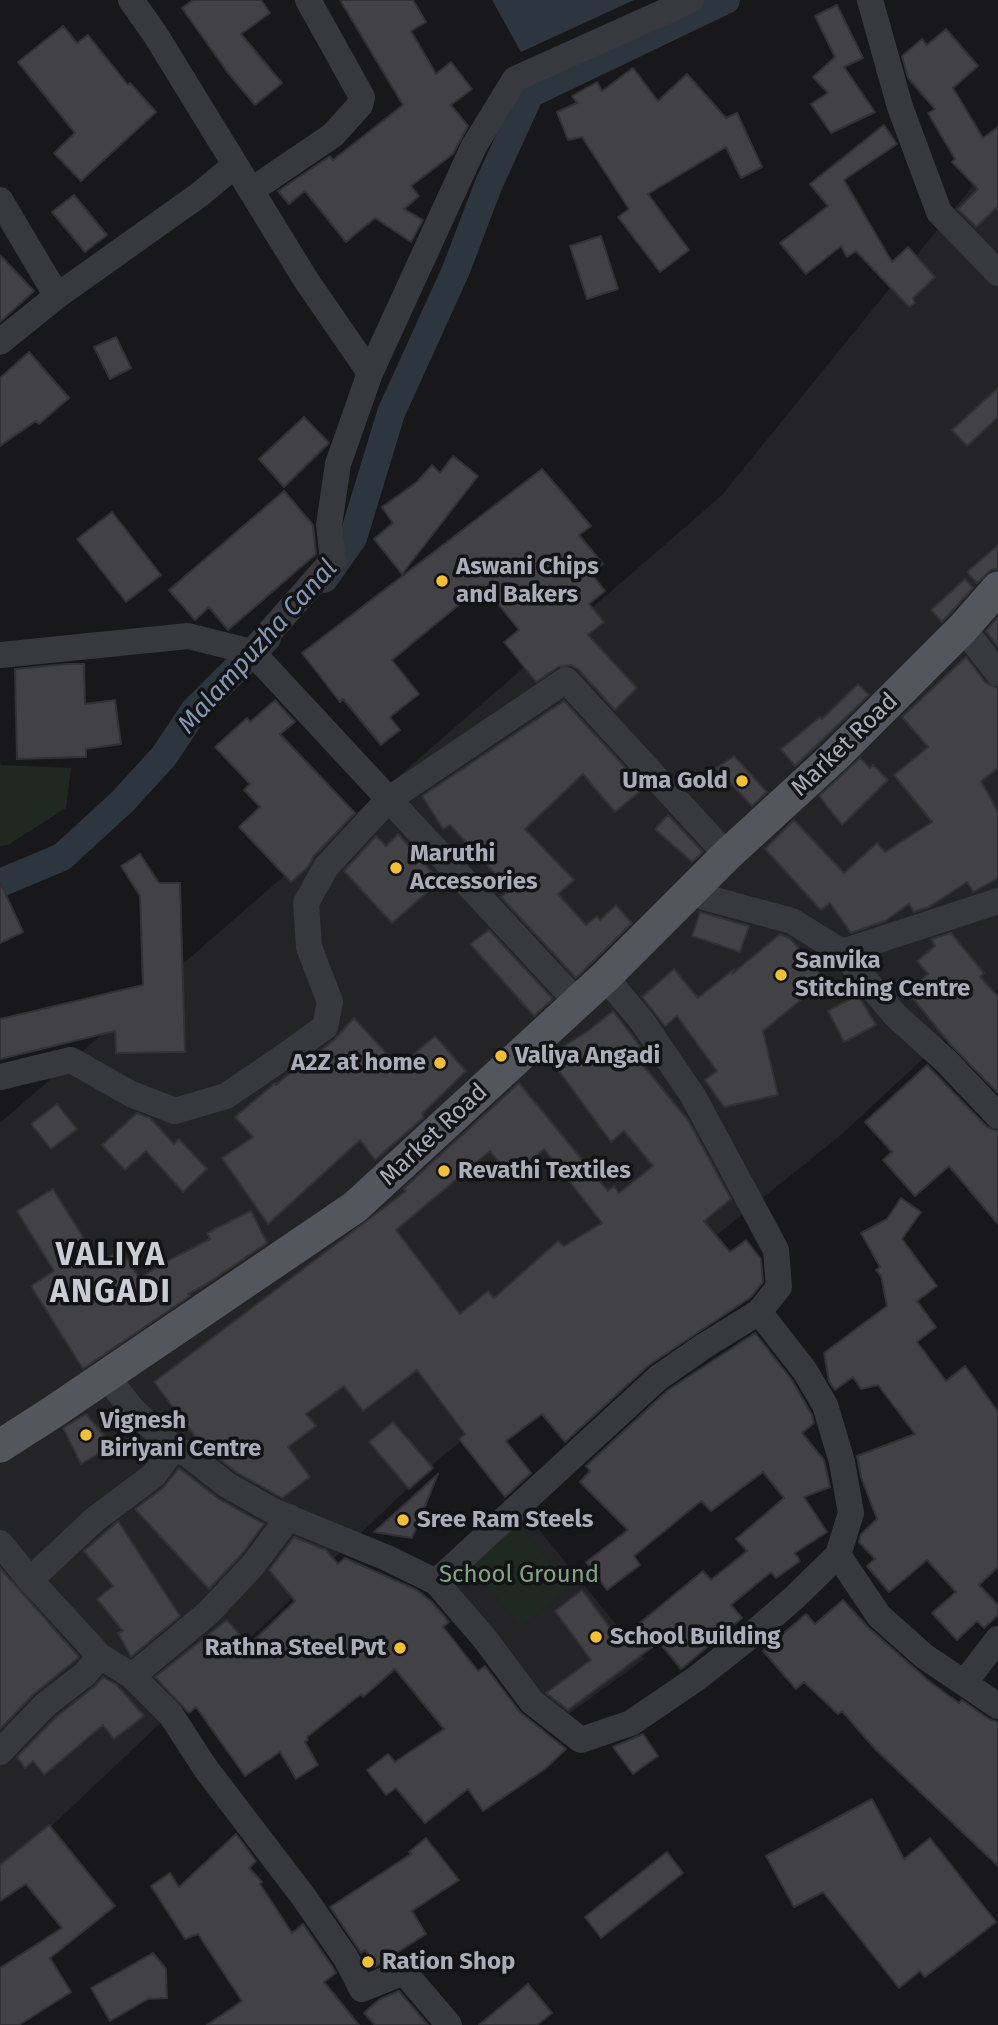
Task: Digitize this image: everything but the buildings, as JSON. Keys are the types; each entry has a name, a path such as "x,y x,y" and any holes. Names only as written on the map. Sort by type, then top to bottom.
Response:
{"main road":[{"name":"Market Road","path":"0,1446 355,1207 578,1003 727,855 836,755 963,628 998,588"}],"street":[{"path":"131,0 155,34 306,280 370,373"},
{"path":"252,190 333,135 360,105 362,97 329,33 308,0"},
{"path":"870,0 900,107 939,212 998,273"},
{"path":"252,652 333,560 329,525 338,464 370,373 474,146 515,79 678,3"},
{"path":"0,342 57,296 199,195 234,166"},
{"path":"0,200 57,296"},
{"path":"963,628 998,673"},
{"path":"0,655 188,636 252,652 578,1003"},
{"path":"0,1077 71,1060 131,1094 175,1111 226,1096 325,1027 330,1002 309,947 306,903 326,867 388,800 566,680 727,855"},
{"path":"689,893 792,921 842,953 895,1015 947,1062 998,1116"},
{"path":"842,953 998,901"},
{"path":"436,1582 658,1378 759,1312 779,1287 776,1250 693,1096 642,1021 605,977"},
{"path":"106,1377 133,1410 174,1448 188,1455 227,1485 289,1517 365,1548 436,1582 485,1639 532,1702 581,1740 631,1723 698,1678 786,1605 838,1555 851,1513 842,1462 825,1405 805,1371 759,1312"},
{"path":"30,1580 94,1520 154,1475 174,1448"},
{"path":"132,1676 209,1612 253,1565 289,1517"},
{"path":"0,1543 100,1656 132,1676 171,1715 206,1769 339,1947 362,1989 404,1972 449,2025"},
{"path":"838,1555 879,1616 924,1656 998,1706"},
{"path":"965,1682 998,1639"},
{"path":"0,1752 45,1705 85,1674 100,1656"}],"shaded area":[{"path":"492,0 634,0 521,52"},
{"name":"Valiya Angadi","path":"998,155 998,989 842,1134 439,1459 0,1875 0,1123 722,495"},
{"path":"523,1510 644,1659 562,1719 447,1577"}],"green space":[{"path":"0,762 1,765 71,768 66,808 8,845 0,846"},
{"name":"School Ground","path":"516,1522 569,1587 521,1627 468,1562"}],"waterway":[{"name":"Malampuzha Canal","path":"324,579 353,538 391,413 456,270 488,186 530,94 726,0"},
{"name":"Malampuzha Canal","path":"0,883 62,857 123,801 164,756 194,711 267,638"}],"place":[{"name":"Aswani Chips and Bakers","path":"442,581"},
{"name":"Uma Gold","path":"742,781"},
{"name":"Maruthi Accessories","path":"396,868"},
{"name":"Sanvika Stitching Centre","path":"781,975"},
{"name":"Valiya Angadi","path":"501,1056"},
{"name":"A2Z at home","path":"440,1063"},
{"name":"Revathi Textiles","path":"444,1171"},
{"name":"Vignesh Biriyani Centre","path":"86,1435"},
{"name":"Sree Ram Steels","path":"403,1520"},
{"name":"School Building","path":"596,1637"},
{"name":"Rathna Steel Pvt","path":"400,1648"},
{"name":"Ration Shop","path":"368,1962"}],"district":[{"name":"VALIYA ANGADI","path":"111,1274"}]}
